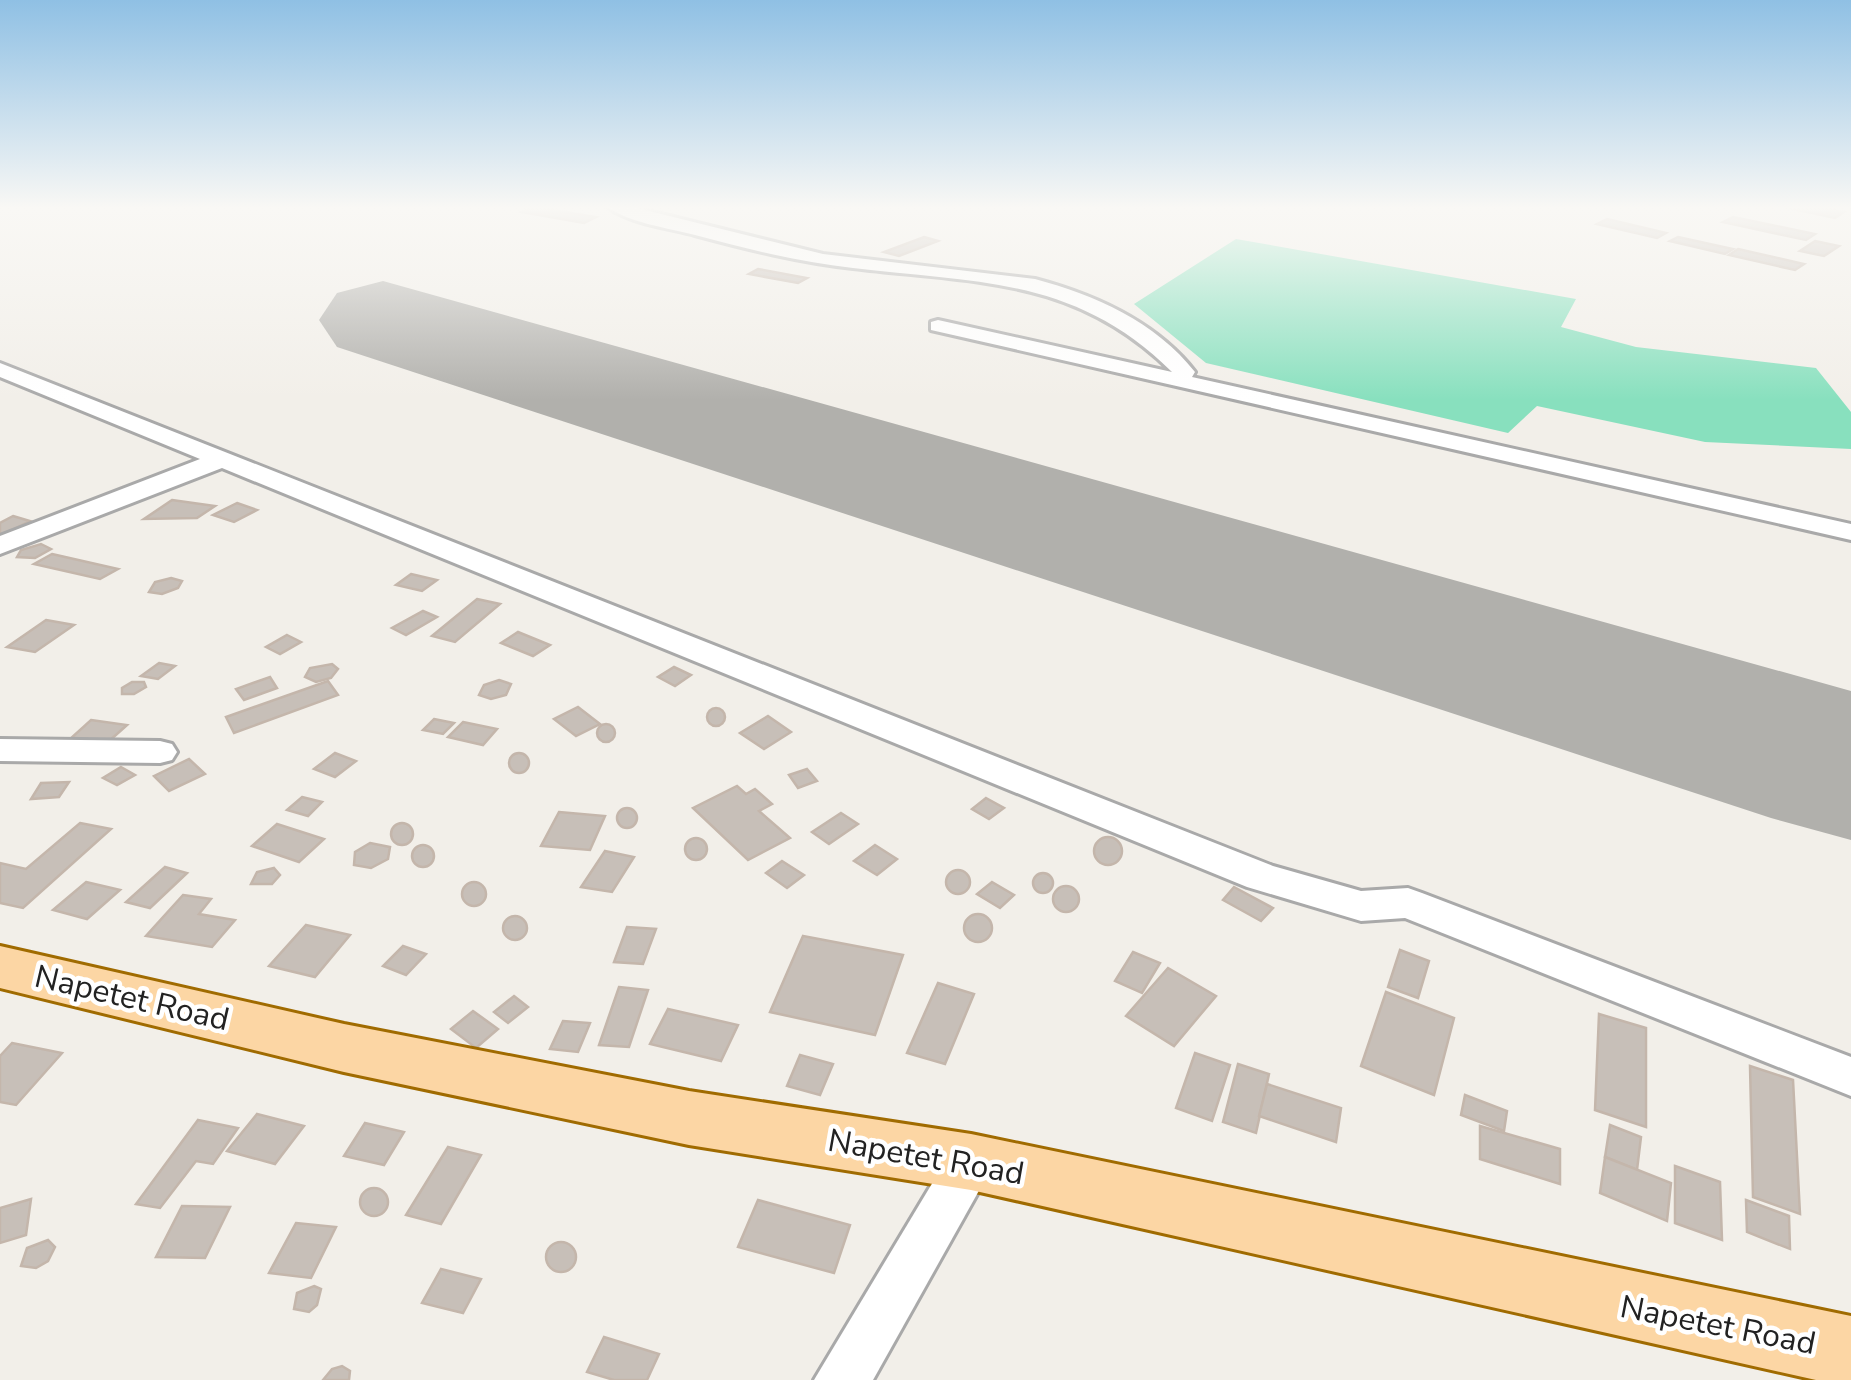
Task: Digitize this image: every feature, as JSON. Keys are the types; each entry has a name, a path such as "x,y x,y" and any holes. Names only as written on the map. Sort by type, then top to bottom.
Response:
{"main road":[{"name":"Napetet Road","path":"0,967 344,1048 689,1118 971,1162 1851,1352"}],"street":[{"path":"937,271 1019,282 1091,303 1138,331 1184,372 1178,383"},
{"path":"938,326 1851,532"},
{"path":"0,369 1261,877 1361,906 1408,903 1851,1077"},
{"path":"0,546 219,460"},
{"path":"0,750 160,752"},
{"path":"842,1380 971,1162"}],"green space":[{"path":"1185,271 1420,271 1576,299 1561,327 1636,347 1816,368 1851,412 1851,449 1705,442 1537,406 1508,433 1206,363 1134,304"}],"building":[{"path":"771,271 807,278 798,283 749,274"},
{"path":"172,500 215,506 197,518 144,519"},
{"path":"237,503 257,510 234,522 213,515"},
{"path":"13,516 30,521 0,536 0,523"},
{"path":"41,544 51,549 35,558 17,557 21,550"},
{"path":"52,554 118,569 100,579 34,564"},
{"path":"411,574 437,580 422,591 396,585"},
{"path":"171,578 182,581 178,588 162,594 149,592 155,582"},
{"path":"477,599 500,604 455,642 432,636"},
{"path":"423,611 437,617 406,635 392,628"},
{"path":"46,620 74,625 35,652 7,647"},
{"path":"518,632 550,645 533,656 501,643"},
{"path":"287,635 301,642 280,654 266,647"},
{"path":"159,663 175,666 158,679 141,676"},
{"path":"332,664 338,669 331,678 316,682 305,677 310,668"},
{"path":"674,667 691,675 675,686 658,677"},
{"path":"270,677 277,688 244,700 236,689"},
{"path":"499,680 511,684 506,695 491,699 479,695 484,685"},
{"path":"328,681 338,695 234,733 226,717"},
{"path":"132,682 144,682 146,687 134,694 122,694 122,688"},
{"path":"578,707 600,724 576,736 554,719"},
{"path":"716,708 725,717 716,726 707,717"},
{"path":"768,716 791,732 764,749 740,733"},
{"path":"434,719 454,723 443,734 423,730"},
{"path":"91,720 127,725 107,743 70,739"},
{"path":"463,722 497,729 483,745 448,737"},
{"path":"606,724 613,726 613,740 606,742 599,740 597,733 599,726"},
{"path":"335,753 356,761 335,777 314,769"},
{"path":"519,753 529,763 519,773 509,763"},
{"path":"189,759 205,774 169,791 154,776"},
{"path":"121,767 135,775 117,785 103,778"},
{"path":"807,769 817,781 798,788 789,775"},
{"path":"69,782 59,797 31,799 41,783"},
{"path":"737,786 746,794 755,789 772,804 759,811 790,838 748,860 693,808"},
{"path":"302,797 322,802 308,816 287,810"},
{"path":"986,798 1004,808 989,819 972,809"},
{"path":"623,808 631,808 637,818 631,828 623,828 617,822 617,814"},
{"path":"559,812 605,816 590,850 541,846"},
{"path":"841,813 858,824 829,844 812,832"},
{"path":"80,823 111,829 23,908 0,903 0,863 26,869"},
{"path":"402,823 410,826 410,842 402,845 394,842 391,834 394,826"},
{"path":"277,824 324,839 299,862 252,846"},
{"path":"1108,837 1118,841 1122,851 1118,861 1108,865 1098,861 1094,851 1098,841"},
{"path":"696,838 704,841 704,857 696,860 688,857 685,849 688,841"},
{"path":"370,843 390,847 388,859 371,868 354,865 355,852"},
{"path":"423,845 431,848 431,864 423,867 415,864 412,856 415,848"},
{"path":"875,845 897,859 877,875 854,861"},
{"path":"605,851 634,857 612,892 581,887"},
{"path":"782,861 804,875 787,888 766,873"},
{"path":"165,867 187,873 150,908 126,902"},
{"path":"274,868 280,875 272,884 251,884 257,872"},
{"path":"958,870 970,882 958,894 946,882"},
{"path":"1043,873 1053,883 1043,893 1033,883"},
{"path":"86,882 120,890 87,919 53,910"},
{"path":"474,882 486,894 474,906 462,894"},
{"path":"992,882 1014,895 1000,908 977,894"},
{"path":"1066,886 1075,890 1079,899 1075,908 1066,912 1057,908 1053,899 1057,890"},
{"path":"1234,887 1273,908 1261,921 1223,900"},
{"path":"183,895 211,899 199,914 235,920 212,947 146,936"},
{"path":"978,914 988,918 992,928 988,938 978,942 968,938 964,928 968,918"},
{"path":"515,916 527,928 515,940 503,928"},
{"path":"306,925 350,935 315,977 269,966"},
{"path":"627,927 656,929 643,964 614,962"},
{"path":"803,936 903,955 875,1035 770,1012"},
{"path":"403,946 426,954 406,975 383,966"},
{"path":"1400,950 1429,961 1418,998 1388,987"},
{"path":"1133,952 1160,963 1142,993 1115,981"},
{"path":"1168,968 1216,996 1174,1046 1126,1016"},
{"path":"938,983 974,994 945,1064 907,1053"},
{"path":"619,987 648,990 629,1047 599,1045"},
{"path":"1386,992 1454,1018 1434,1095 1361,1066"},
{"path":"514,996 528,1007 508,1023 494,1012"},
{"path":"668,1009 738,1025 721,1061 650,1044"},
{"path":"473,1011 498,1029 476,1048 451,1029"},
{"path":"1599,1014 1646,1028 1646,1127 1595,1110"},
{"path":"563,1021 590,1023 578,1052 550,1049"},
{"path":"12,1043 62,1053 16,1105 0,1102 0,1056"},
{"path":"1195,1053 1230,1065 1212,1121 1176,1108"},
{"path":"800,1055 833,1064 820,1095 787,1086"},
{"path":"1238,1064 1269,1074 1256,1133 1223,1122"},
{"path":"1750,1066 1793,1080 1800,1214 1753,1197"},
{"path":"1267,1084 1341,1108 1336,1142 1259,1116"},
{"path":"1465,1095 1507,1111 1504,1131 1461,1115"},
{"path":"257,1114 304,1126 275,1164 227,1151"},
{"path":"198,1120 238,1128 213,1164 196,1161 160,1208 136,1204"},
{"path":"365,1123 404,1132 384,1165 344,1156"},
{"path":"1610,1125 1641,1137 1637,1170 1605,1157"},
{"path":"1480,1126 1560,1149 1560,1184 1480,1159"},
{"path":"448,1147 481,1155 441,1224 406,1215"},
{"path":"1605,1157 1671,1183 1667,1221 1600,1193"},
{"path":"1675,1166 1720,1182 1722,1240 1675,1223"},
{"path":"374,1188 384,1192 388,1202 384,1212 374,1216 364,1212 360,1202 364,1192"},
{"path":"31,1199 26,1235 0,1243 0,1208"},
{"path":"758,1200 850,1225 834,1273 738,1247"},
{"path":"1746,1200 1789,1216 1790,1249 1747,1232"},
{"path":"182,1206 230,1207 205,1258 156,1257"},
{"path":"296,1223 336,1227 311,1278 269,1273"},
{"path":"48,1240 55,1247 48,1261 36,1268 21,1266 27,1248"},
{"path":"561,1242 572,1246 576,1257 572,1268 561,1272 550,1268 546,1257 550,1246"},
{"path":"441,1269 481,1279 463,1313 422,1303"},
{"path":"314,1286 321,1289 317,1305 309,1312 294,1309 297,1293"},
{"path":"604,1337 659,1354 647,1380 614,1380 587,1372"},
{"path":"342,1366 350,1371 349,1380 323,1380 332,1369"}],"runway":[{"path":"383,320 1851,766"}]}
